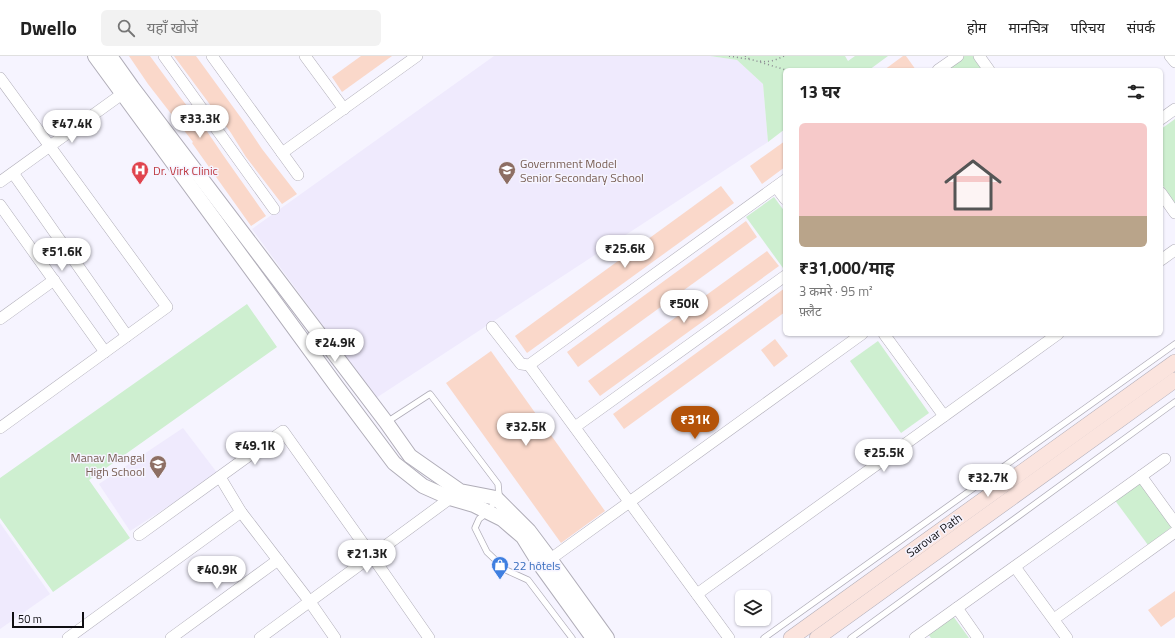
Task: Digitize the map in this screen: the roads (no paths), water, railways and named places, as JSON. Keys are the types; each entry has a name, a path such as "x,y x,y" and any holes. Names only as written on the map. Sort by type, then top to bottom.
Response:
{"main road":[{"name":"Sarovar Path","path":"791,638 1175,362"},
{"name":"Sarovar Path","path":"817,638 1175,380"}],"street":[{"path":"164,56 274,209"},
{"path":"212,56 298,175"},
{"path":"305,56 344,109"},
{"path":"282,153 417,56"},
{"path":"941,68 958,56"},
{"path":"979,56 988,68"},
{"path":"1170,56 1175,62"},
{"path":"105,57 351,407 394,463 423,486 455,495 496,498 529,531 545,562 593,638"},
{"path":"0,78 167,307 0,428"},
{"path":"0,182 127,90"},
{"path":"127,90 386,422 410,456 455,495 502,519 523,537 607,638"},
{"path":"1163,117 1175,108"},
{"path":"14,173 127,336"},
{"path":"492,327 521,364 529,364 781,184"},
{"path":"1163,197 1175,213"},
{"path":"0,205 105,352"},
{"path":"1163,259 1175,250"},
{"path":"575,427 783,277"},
{"path":"0,319 54,280"},
{"path":"545,562 859,336"},
{"path":"885,336 944,416"},
{"path":"697,594 1055,336"},
{"path":"529,364 729,638"},
{"path":"138,535 283,431 429,638"},
{"path":"922,636 956,608 1165,459"},
{"path":"1141,476 1175,523"},
{"path":"220,477 241,512 310,602 335,638"},
{"path":"260,638 455,495"},
{"path":"68,638 241,512"},
{"path":"1054,619 1175,532"},
{"path":"170,638 278,560"},
{"path":"1015,567 1067,638"},
{"path":"956,608 978,638"}],"lane":[{"path":"764,638 1175,344"},
{"path":"386,422 430,394 498,484 498,495 488,512 479,518 475,528 487,552 506,570 528,580 572,638"},
{"path":"851,638 1175,402"}],"place":[{"name":"Dr. Virk Clinic","path":"140,185"},
{"name":"Government Model Senior Secondary School","path":"507,185"},
{"name":"Manav Mangal High School","path":"158,479"},
{"name":"22 hôtels","path":"500,580"}]}
